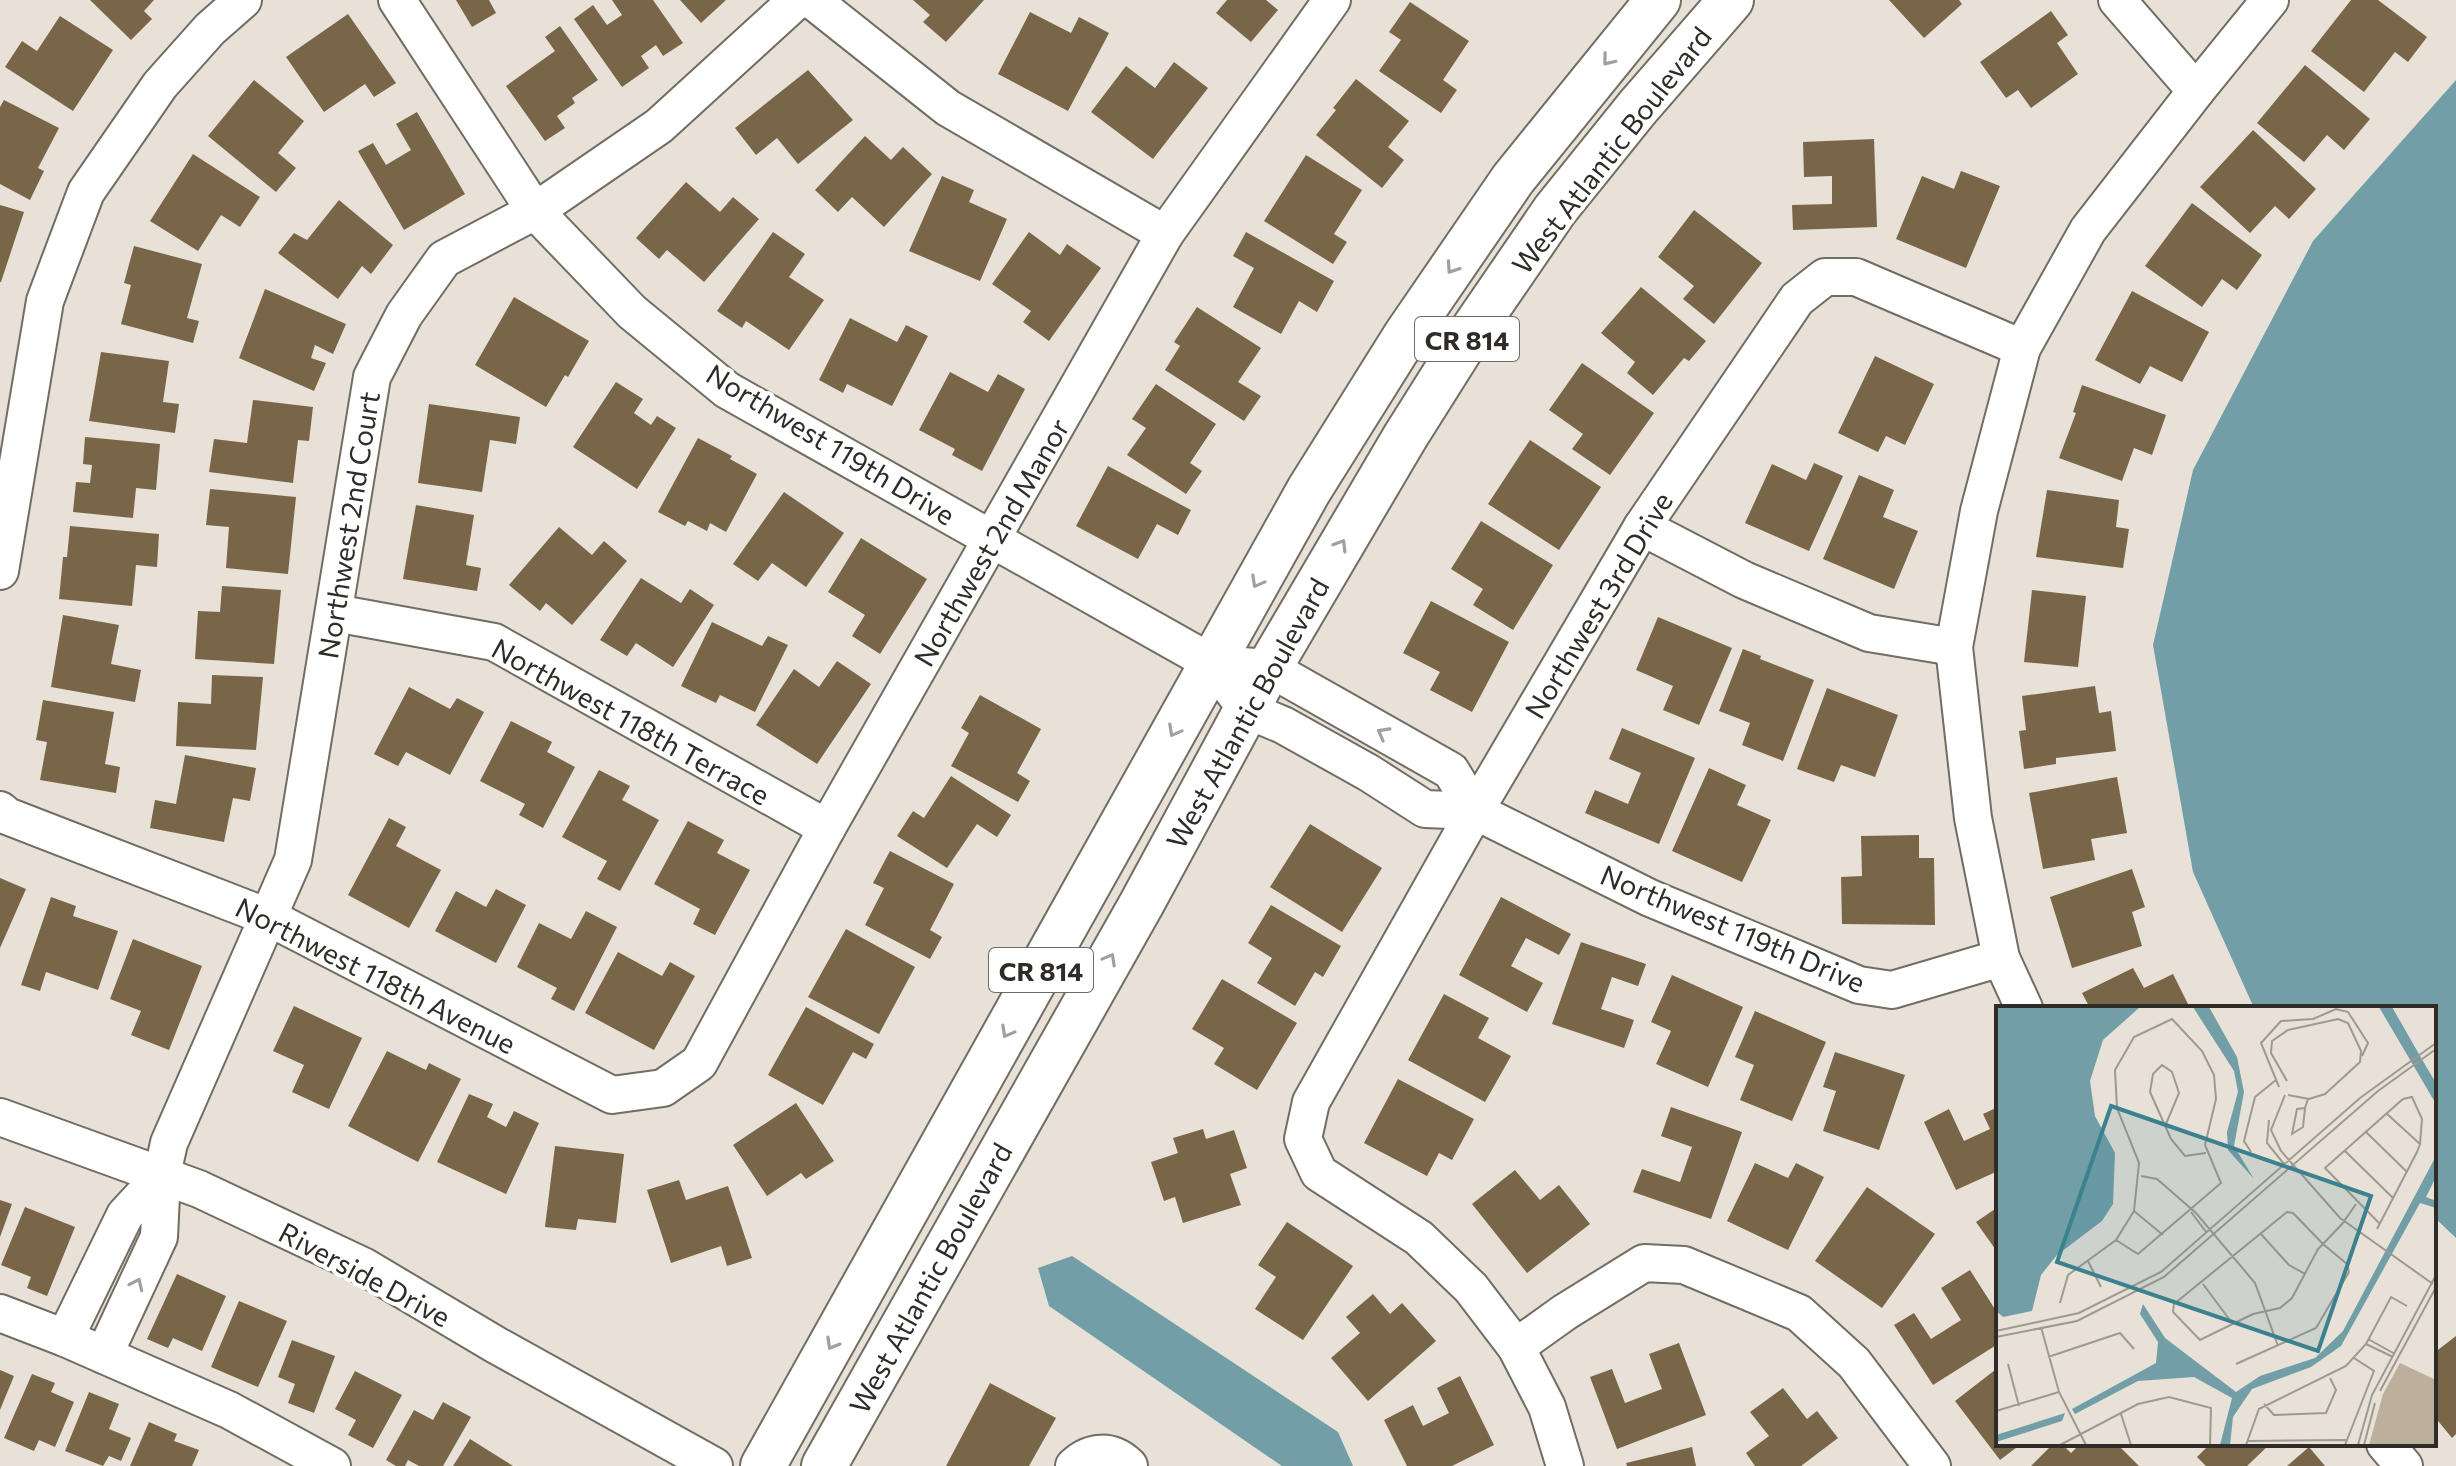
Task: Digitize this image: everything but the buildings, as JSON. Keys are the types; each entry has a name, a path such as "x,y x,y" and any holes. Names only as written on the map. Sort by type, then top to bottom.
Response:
{"main road":[{"name":"West Atlantic Boulevard","path":"763,1466 1309,490 1406,335 1513,179 1658,0"},
{"name":"West Atlantic Boulevard","path":"824,1466 1142,903 1269,668 1405,437 1468,337 1555,210 1638,107 1731,0"}],"street":[{"path":"0,571 45,301 86,192 160,85 210,29 243,0"},
{"name":"Northwest 119th Drive","path":"397,0 535,211 632,312 727,390 1212,663 1247,710 1283,725 1357,766 1425,809 1475,811 1650,898 1859,985 1892,990 2001,958"},
{"name":"Northwest 2nd Court","path":"104,1355 159,1237 162,1175 169,1143 293,860 372,377 404,315 444,259 535,211 659,126 797,0"},
{"path":"812,0 948,108 1165,234"},
{"name":"Northwest 2nd Manor","path":"663,1088 699,1063 827,828 1165,234 1332,0"},
{"path":"2117,0 2196,91"},
{"path":"2023,1006 2001,958 1973,818 1954,647 1979,511 2022,348 2088,230 2270,0"},
{"name":"Northwest 3rd Drive","path":"1516,1347 1471,1288 1419,1238 1319,1173 1303,1139 1311,1102 1475,811 1642,527 1797,299 1825,277 1856,277 2022,348"},
{"path":"1642,527 1744,580 1869,633 1954,647"},
{"name":"Northwest 118th Terrace","path":"335,613 494,642 827,828"},
{"name":"Northwest 119th Drive","path":"1212,663 1269,668 1451,771 1475,811"},
{"name":"Northwest 118th Avenue","path":"0,810 7,816 268,917 612,1095 663,1088"},
{"name":"Riverside Drive","path":"0,1117 199,1189 363,1266 496,1345 714,1466"},
{"name":"Northwest 2nd Court","path":"65,1338 125,1215 162,1175"},
{"path":"1565,1466 1547,1407 1516,1347 1644,1263 1684,1265 1799,1313 1854,1363 1932,1466"},
{"path":"0,1313 229,1410 332,1466"},
{"path":"2387,1446 2404,1466"},
{"path":"1074,1466 1082,1458 1095,1453 1109,1453 1129,1466"}],"water":[{"path":"2456,80 2456,1238 2436,1219 2436,1006 2253,1006 2193,872 2153,645 2193,470 2313,241"},
{"path":"1072,1256 1338,1432 1353,1466 1282,1466 1049,1306 1038,1268"}]}
